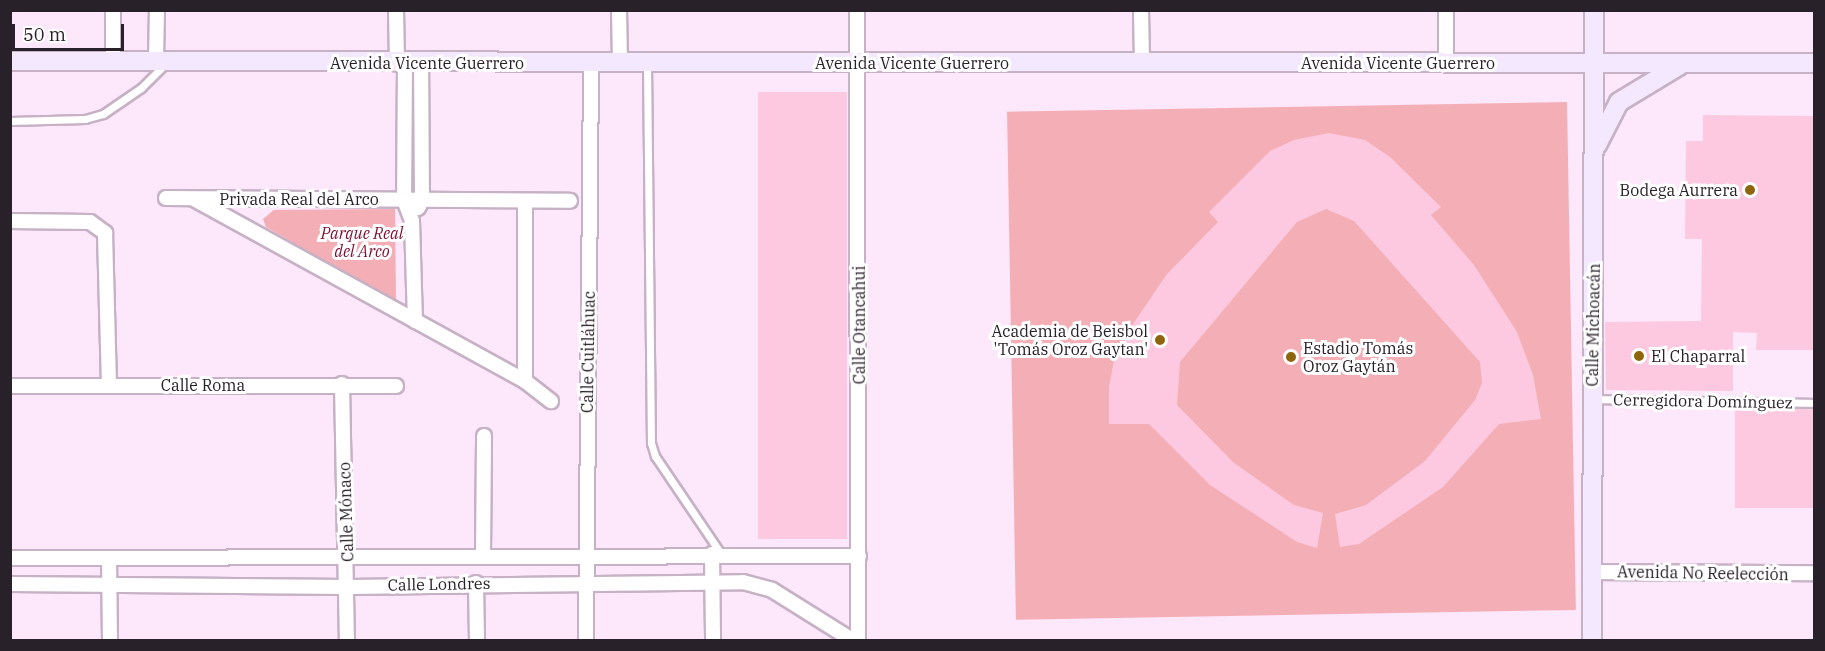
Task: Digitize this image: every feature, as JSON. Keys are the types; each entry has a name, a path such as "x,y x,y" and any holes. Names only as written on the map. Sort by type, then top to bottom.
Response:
{"main road":[{"name":"Calle Michoacán","path":"1592,640 1594,10"},
{"name":"Avenida Vicente Guerrero","path":"10,61 408,64 620,62 1815,63"},
{"path":"1594,152 1619,102 1682,64"}],"street":[{"path":"113,10 113,60"},
{"path":"157,10 162,61"},
{"path":"396,10 408,64 422,200 412,221"},
{"path":"620,10 620,62"},
{"name":"Calle Otancahui","path":"857,10 859,62 858,640"},
{"path":"1141,10 1142,63"},
{"path":"1446,10 1446,63"},
{"path":"408,64 404,200 412,221 415,321"},
{"name":"Calle Cuitláhuac","path":"586,640 591,64"},
{"name":"Privada Real del Arco","path":"166,198 570,201"},
{"name":"Privada Real del Arco","path":"194,199 525,381 551,402"},
{"path":"525,201 525,381"},
{"path":"10,221 90,222 105,233 109,386"},
{"name":"Calle Roma","path":"10,386 342,384 396,387"},
{"name":"Calle Mónaco","path":"342,384 348,587 347,640"},
{"path":"483,556 484,436"},
{"path":"713,640 712,580 716,554"},
{"name":"Calle Londres","path":"10,558 347,558 716,554 859,556"},
{"path":"109,558 110,640"},
{"name":"Avenida No Reelección","path":"1592,572 1815,573"},
{"name":"Calle Londres","path":"10,585 348,587 712,580 743,582 772,590 852,640"},
{"path":"476,583 477,640"}],"lane":[{"path":"10,120 86,119 103,114 141,88 162,61"},
{"path":"647,63 651,443 655,456 716,554"},
{"name":"Cerregidora Domínguez","path":"1592,399 1815,403"}],"green space":[{"name":"Estadio Tomás Oroz Gaytán","path":"1567,102 1576,610 1016,620 1007,112"},
{"name":"Parque Real del Arco","path":"395,209 396,302 266,227 263,219 274,210"}],"building":[{"path":"758,92 847,92 847,539 758,539"},
{"name":"Bodega Aurrera","path":"1703,115 1815,116 1815,350 1756,350 1757,333 1733,332 1733,391 1606,390 1605,322 1701,321 1702,239 1685,239 1686,141 1703,141"},
{"name":"Academia de Beisbol 'Tomás Oroz Gaytan'","path":"1329,133 1365,140 1390,157 1441,207 1431,215 1474,265 1517,332 1533,375 1541,419 1499,424 1443,487 1359,544 1340,547 1335,514 1366,505 1425,461 1475,400 1482,383 1480,362 1354,221 1326,209 1297,222 1180,362 1177,405 1234,463 1294,505 1323,513 1317,548 1297,542 1210,485 1149,424 1109,424 1109,387 1116,349 1167,274 1218,222 1209,212 1270,151 1294,140"},
{"path":"1735,409 1814,409 1814,508 1735,508"}],"place":[{"name":"Bodega Aurrera","path":"1750,190"},
{"name":"Academia de Beisbol 'Tomás Oroz Gaytan'","path":"1160,340"},
{"name":"El Chaparral","path":"1639,356"},
{"name":"Estadio Tomás Oroz Gaytán","path":"1291,357"}]}
